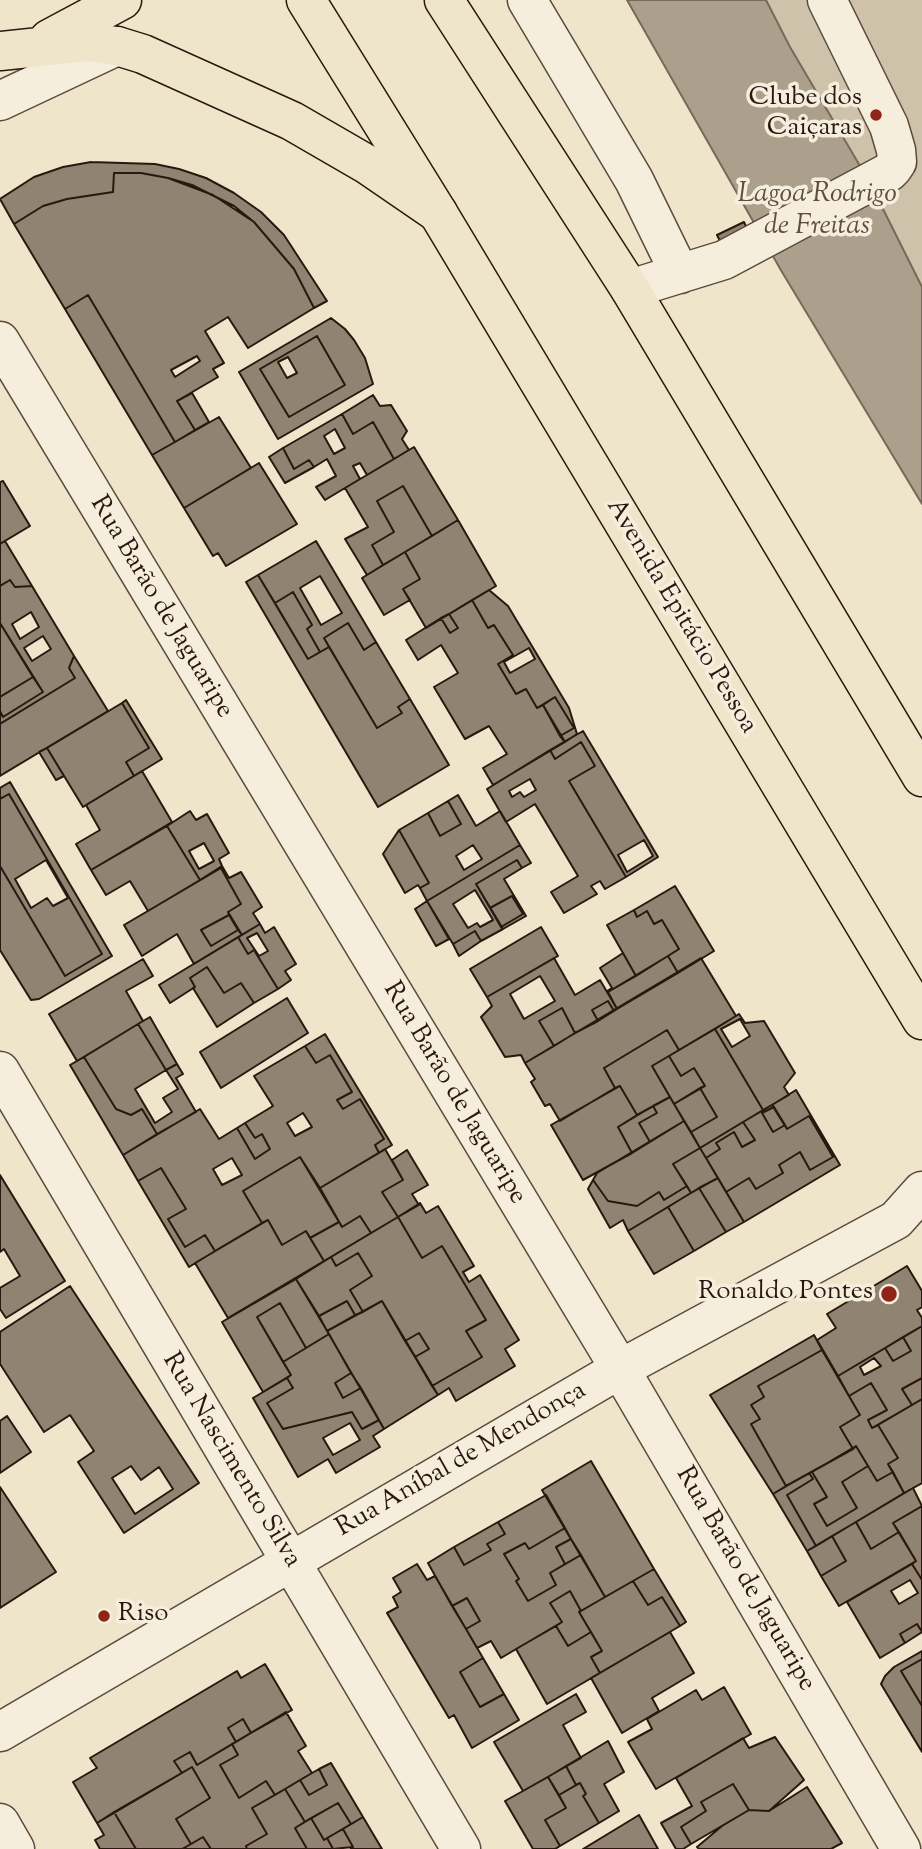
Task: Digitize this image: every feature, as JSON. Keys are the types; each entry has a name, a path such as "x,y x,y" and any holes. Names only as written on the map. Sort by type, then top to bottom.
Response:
{"main road":[{"name":"Avenida Epitácio Pessoa","path":"17,49 122,0"},
{"name":"Avenida Epitácio Pessoa","path":"306,0 438,213 922,1020"},
{"path":"444,0 630,289 922,777"},
{"name":"Avenida Epitácio Pessoa","path":"17,49 87,42 117,46 213,84 292,121 368,165 438,213"}],"street":[{"path":"527,0 634,180 680,274"},
{"path":"630,289 724,260 903,170 889,126 827,0"},
{"path":"0,101 117,46"},
{"name":"Rua Barão de Jaguaripe","path":"0,341 620,1369 901,1849"},
{"name":"Rua Nascimento Silva","path":"0,1071 461,1849"},
{"name":"Rua Aníbal de Mendonça","path":"0,1732 620,1369 896,1220 922,1192"},
{"path":"0,1823 15,1849"}],"shaded area":[{"name":"Clube dos Caiçaras","path":"766,0 922,0 922,287 870,183 790,47"}],"water":[{"name":"Lagoa Rodrigo de Freitas","path":"627,0 766,0 790,47 870,183 922,287 922,504 782,272"}],"building":[{"path":"91,162 155,164 179,169 206,178 234,193 261,212 284,235 327,301 314,308 294,269 254,222 213,195 168,178 141,173 114,173 113,192 67,199 43,206 14,224 0,199 34,177 63,167"},
{"path":"114,173 141,173 192,185 234,206 254,222 294,269 314,308 248,348 228,317 205,331 224,363 213,369 218,377 177,401 195,430 175,442 88,295 65,309 14,224 43,206 67,199 113,192","holes":["197,356 200,361 175,377 171,370"]},
{"path":"744,222 751,238 725,251 717,235"},
{"path":"88,295 175,442 152,455 65,309"},
{"path":"331,318 354,340 365,358 373,384 278,439 239,372","holes":["317,336 345,385 289,417 260,369"]},
{"path":"317,336 345,385 289,417 260,369","holes":["288,357 297,373 287,378 278,362"]},
{"path":"192,393 209,422 195,430 177,401"},
{"path":"373,395 380,406 391,405 407,431 402,439 409,450 394,459 373,422 353,434 342,414"},
{"path":"342,414 353,434 373,422 394,459 367,475 360,463 353,466 360,479 325,500 316,487 336,476 327,459 314,467 309,460 294,469 283,448","holes":["335,429 345,448 334,454 324,436"]},
{"path":"219,417 251,468 184,508 152,455"},
{"path":"414,447 458,520 432,536 403,486 377,501 394,532 372,545 383,565 367,575 345,539 368,527 345,488"},
{"path":"283,448 294,469 309,460 314,467 285,483 269,457"},
{"path":"259,463 297,524 226,566 218,553 213,556 184,508"},
{"path":"3,481 30,526 0,544 0,482"},
{"path":"403,486 432,536 383,565 372,545 394,532 377,501"},
{"path":"458,520 496,586 426,628 403,589 420,579 405,552"},
{"path":"5,541 32,586 15,587 10,580 0,586 0,544"},
{"path":"316,541 376,642 364,650 348,623 324,638 329,647 320,652 307,629 312,625 293,592 275,603 258,575","holes":["320,576 342,613 321,625 300,588"]},
{"path":"405,552 420,579 403,589 410,600 384,615 362,578"},
{"path":"258,575 308,659 329,647 377,728 402,713 398,707 410,699 449,765 378,807 246,582"},
{"path":"10,580 15,587 32,586 74,656 69,668 75,678 0,724 0,711 3,717 43,692 0,623 0,586","holes":["31,612 39,627 20,639 12,624","43,636 51,649 32,661 24,648"]},
{"path":"489,590 508,606 569,708 577,734 565,742 560,736 574,728 555,697 537,708 526,689 516,694 498,664 513,655 494,625 488,628 472,600","holes":["529,648 535,659 510,673 504,662"]},
{"path":"293,592 312,625 307,629 320,652 308,659 275,603"},
{"path":"472,600 488,628 494,625 513,655 498,664 516,694 526,689 537,708 543,705 565,742 493,785 483,768 507,754 489,726 465,739 434,687 458,673 441,645 418,660 406,640 441,618 450,633 458,628 449,614"},
{"path":"449,614 458,628 450,633 441,618"},
{"path":"0,623 33,677 0,697"},
{"path":"348,623 364,650 376,642 410,699 398,707 402,713 377,728 324,638"},
{"path":"74,656 108,711 0,776 0,724 75,678 69,668"},
{"path":"33,677 43,692 3,717 0,697"},
{"path":"555,697 574,728 560,736 543,705"},
{"path":"126,700 162,759 134,776 126,762 149,748 122,703"},
{"path":"122,703 149,748 126,762 134,776 83,807 47,748"},
{"path":"583,731 658,857 626,877 569,781 595,766 581,742 555,759 550,750","holes":["644,840 653,856 627,872 618,855"]},
{"path":"581,742 595,766 569,781 626,877 605,889 600,881 591,886 597,894 564,913 551,892 578,876 535,804 506,822 487,789 550,750 555,759","holes":["530,779 536,790 524,797 520,792 512,797 509,791"]},
{"path":"47,748 64,776 56,780 39,752"},
{"path":"142,771 172,822 91,870 76,844 100,830 86,805"},
{"path":"10,782 112,956 39,999 31,1000 0,950 0,866 65,976 102,954 9,794 0,799 0,788"},
{"path":"9,794 102,954 65,976 0,866 0,799","holes":["46,860 68,898 53,906 47,898 31,908 15,879"]},
{"path":"458,795 476,826 500,811 520,845 427,901 420,888 429,883 399,830 428,813 440,836 461,824 448,801","holes":["473,845 482,859 464,870 456,856"]},
{"path":"448,801 461,824 440,836 428,813"},
{"path":"190,811 196,820 207,814 229,853 219,859 222,866 200,880 167,826","holes":["204,843 214,861 199,869 189,851"]},
{"path":"167,826 200,880 148,911 130,881 106,895 91,870"},
{"path":"399,830 429,883 420,888 418,885 405,893 383,854"},
{"path":"520,845 531,863 522,868 517,860 476,884 503,929 481,941 475,931 453,944 427,901","holes":["475,890 493,920 480,927 477,923 468,928 453,904"]},
{"path":"517,860 522,868 504,879 526,916 503,929 501,927 523,914 512,896 490,908 476,884"},
{"path":"222,866 229,878 241,872 262,907 253,913 260,924 242,935 228,912 241,904"},
{"path":"221,868 241,904 228,912 229,915 201,930 211,946 238,930 242,935 194,964 177,934 142,956 124,925"},
{"path":"675,886 714,951 678,973 668,956 679,949 662,920 654,924 647,911 637,917 634,910"},
{"path":"512,896 523,914 501,927 490,908"},
{"path":"427,901 449,939 436,946 415,909"},
{"path":"634,910 637,917 647,911 654,924 662,920 679,949 636,976 607,925"},
{"path":"229,915 238,930 211,946 201,930"},
{"path":"260,924 265,933 274,927 296,964 285,971 291,980 278,989 254,950 248,954 238,937","holes":["257,933 268,951 259,956 247,938"]},
{"path":"541,927 558,956 487,997 470,969"},
{"path":"475,931 481,941 459,956 453,944"},
{"path":"238,937 248,954 254,950 278,989 254,1003 241,983 224,993 207,967 190,978 195,987 170,1003 159,985"},
{"path":"623,953 636,976 608,992 612,988 600,968"},
{"path":"668,956 678,973 617,1009 608,992"},
{"path":"554,958 575,995 600,980 617,1009 614,1011 608,1001 592,1010 598,1021 575,1033 562,1008 539,1021 554,1046 525,1063 521,1055 505,1057 481,1017 492,1006 487,997","holes":["540,976 555,1001 524,1019 510,994"]},
{"path":"701,958 736,1016 679,1050 667,1030 604,1068 615,1088 560,1121 550,1104 545,1106 531,1082 535,1079 525,1063"},
{"path":"143,959 153,976 126,991 143,1021 77,1061 49,1014"},
{"path":"207,967 224,993 241,983 254,1003 217,1027 193,988 195,987 190,978"},
{"path":"287,998 308,1033 221,1088 200,1052"},
{"path":"608,1001 614,1011 598,1021 592,1010"},
{"path":"562,1008 575,1033 554,1046 539,1021"},
{"path":"739,1014 745,1023 764,1021 795,1073 784,1087 789,1095 763,1110 715,1029","holes":["740,1019 750,1036 732,1047 721,1029"]},
{"path":"150,1017 177,1064 166,1070 138,1024"},
{"path":"138,1024 166,1070 177,1064 183,1074 176,1078 196,1112 157,1134 142,1109 131,1115 116,1109 84,1057"},
{"path":"715,1029 763,1110 700,1148 691,1132 717,1117 700,1088 705,1086 694,1068 681,1076 669,1056"},
{"path":"667,1030 679,1050 652,1066 670,1097 637,1115 620,1086 615,1088 604,1068"},
{"path":"325,1034 392,1145 379,1153 375,1145 384,1139 360,1099 343,1109 337,1100 352,1092 330,1055 316,1063 305,1046"},
{"path":"305,1046 316,1063 330,1055 352,1092 337,1100 343,1109 360,1099 384,1139 375,1145 379,1153 320,1188 300,1157 243,1191 262,1223 215,1251 205,1235 185,1247 168,1219 186,1209 161,1168 138,1181 123,1155 200,1109 219,1139 237,1128 255,1159 270,1149 262,1134 255,1138 245,1123 273,1106 254,1076","holes":["303,1113 312,1127 295,1136 287,1123","232,1158 242,1175 222,1185 213,1169"]},
{"path":"669,1056 681,1076 694,1068 705,1086 674,1104 652,1066"},
{"path":"84,1057 116,1109 131,1115 142,1109 157,1134 123,1155 70,1065"},
{"path":"166,1070 178,1089 163,1098 172,1112 155,1123 135,1089"},
{"path":"620,1086 637,1115 618,1127 632,1153 583,1180 551,1125"},
{"path":"700,1088 717,1117 691,1132 674,1104"},
{"path":"796,1090 840,1165 744,1222 726,1192 749,1178 756,1189 783,1173 779,1165 800,1152 810,1170 833,1157 809,1116 787,1129 772,1105"},
{"path":"670,1097 684,1121 650,1142 639,1123 657,1113 653,1106"},
{"path":"772,1105 774,1107 762,1113 773,1132 785,1125 787,1129 809,1116 833,1157 810,1170 800,1152 779,1165 783,1173 756,1189 749,1178 726,1192 706,1158 720,1149 716,1143 734,1132 742,1147 755,1140 743,1122"},
{"path":"653,1106 657,1113 639,1123 650,1142 632,1153 618,1127"},
{"path":"774,1107 785,1125 773,1132 762,1113"},
{"path":"684,1121 700,1148 673,1164 687,1186 664,1200 659,1192 637,1206 608,1201 593,1180 597,1173"},
{"path":"743,1122 755,1140 742,1147 734,1132 716,1143 720,1149 706,1158 700,1148"},
{"path":"245,1123 255,1138 262,1134 270,1149 255,1159 237,1128"},
{"path":"700,1148 718,1178 691,1193 673,1164"},
{"path":"385,1149 403,1180 382,1192 398,1217 371,1233 360,1216 342,1227 320,1188"},
{"path":"407,1150 428,1185 412,1194 419,1205 398,1217 382,1192 403,1180 392,1160"},
{"path":"300,1157 339,1222 310,1238 306,1231 282,1245 268,1220 262,1223 243,1191"},
{"path":"161,1168 186,1209 168,1219 185,1247 205,1235 215,1251 189,1267 138,1181"},
{"path":"0,1175 65,1281 6,1318 0,1309 0,1288 20,1276 4,1249 0,1252"},
{"path":"718,1178 744,1222 726,1232 699,1188"},
{"path":"593,1180 608,1201 637,1206 659,1192 664,1200 687,1186 691,1193 628,1231 623,1220 610,1228 588,1189"},
{"path":"699,1188 726,1232 694,1251 668,1207"},
{"path":"420,1203 426,1213 438,1206 474,1266 463,1272 469,1282 480,1275 519,1340 505,1349 515,1366 456,1401 449,1388 438,1395 432,1386 482,1357 466,1331 486,1320 442,1246 422,1258 398,1217"},
{"path":"668,1207 694,1251 654,1274 628,1231"},
{"path":"360,1216 371,1233 324,1261 310,1238 339,1222 342,1227"},
{"path":"398,1217 422,1258 442,1246 486,1320 466,1331 482,1357 432,1386 415,1357 429,1349 419,1333 405,1341 382,1301 363,1312 350,1290 372,1276 358,1253 336,1266 331,1257"},
{"path":"268,1220 282,1245 306,1231 324,1261 228,1318 195,1263"},
{"path":"358,1253 372,1276 350,1290 363,1312 355,1315 347,1301 319,1316 296,1279 331,1257 336,1266"},
{"path":"907,1266 922,1291 922,1307 917,1310 922,1318 922,1326 838,1376 817,1340 836,1328 827,1314"},
{"path":"296,1279 329,1334 306,1348 280,1303 257,1317 291,1375 263,1392 222,1322"},
{"path":"70,1286 199,1483 124,1533 78,1462 94,1451 70,1415 44,1432 0,1364 0,1332","holes":["131,1466 141,1480 159,1467 173,1489 135,1514 112,1478"]},
{"path":"347,1301 355,1315 327,1331 319,1316"},
{"path":"382,1301 438,1395 384,1429 327,1331"},
{"path":"280,1303 306,1348 283,1362 257,1317"},
{"path":"922,1326 922,1378 902,1389 912,1405 872,1428 868,1420 887,1410 871,1383 849,1396 838,1376 885,1348 893,1361 911,1351 903,1337","holes":["874,1358 881,1366 864,1375 860,1367"]},
{"path":"419,1333 429,1349 415,1357 405,1341"},
{"path":"329,1334 351,1373 335,1383 343,1398 361,1388 379,1420 362,1429 352,1412 283,1429 267,1403 293,1388 287,1378 291,1375 283,1362"},
{"path":"814,1335 822,1350 758,1386 764,1397 751,1405 760,1419 751,1424 786,1486 773,1494 710,1395"},
{"path":"903,1337 911,1351 893,1361 885,1348"},
{"path":"822,1350 860,1415 840,1427 853,1449 786,1486 751,1424 760,1419 751,1405 764,1397 758,1386"},
{"path":"351,1373 361,1388 343,1398 335,1383"},
{"path":"287,1378 293,1388 267,1403 283,1429 352,1412 362,1429 379,1420 384,1429 373,1436 380,1447 336,1473 328,1459 298,1477 253,1398","holes":["350,1423 360,1440 333,1455 323,1438"]},
{"path":"922,1378 922,1399 912,1405 902,1389"},
{"path":"871,1383 887,1410 868,1420 872,1428 878,1425 898,1458 888,1464 893,1472 877,1481 856,1446 853,1449 840,1427 860,1415 849,1396"},
{"path":"922,1399 922,1483 904,1493 888,1464 898,1458 878,1425"},
{"path":"7,1416 31,1452 0,1473 0,1421"},
{"path":"856,1446 868,1466 842,1482 857,1508 827,1526 814,1504 827,1497 812,1472"},
{"path":"591,1461 654,1569 605,1597 542,1490"},
{"path":"868,1466 877,1481 893,1472 904,1493 816,1546 787,1495 813,1479 809,1473 812,1472 827,1497 814,1504 827,1526 857,1508 842,1482"},
{"path":"809,1473 813,1479 787,1495 816,1546 807,1551 773,1494"},
{"path":"0,1487 56,1572 0,1608"},
{"path":"913,1488 922,1506 893,1523 899,1532 871,1549 856,1522"},
{"path":"546,1495 565,1528 529,1549 525,1543 504,1554 519,1579 516,1581 528,1601 556,1585 550,1573 581,1555 605,1597 581,1611 570,1591 550,1603 562,1622 501,1658 491,1641 477,1648 466,1629 480,1621 467,1598 452,1606 428,1563 454,1547 464,1565 491,1550 487,1544 505,1534 498,1522"},
{"path":"922,1506 922,1580 912,1564 916,1561 893,1523"},
{"path":"498,1522 505,1534 487,1544 491,1550 464,1565 454,1547"},
{"path":"856,1522 871,1549 899,1532 916,1561 839,1606 821,1576 846,1561 832,1536"},
{"path":"565,1528 571,1539 556,1547 565,1564 550,1573 556,1585 528,1601 504,1554 525,1543 529,1549"},
{"path":"832,1536 846,1561 821,1576 807,1551"},
{"path":"571,1539 581,1555 565,1564 556,1547"},
{"path":"417,1564 427,1580 435,1576 483,1658 460,1672 480,1707 504,1694 519,1720 472,1748 454,1715 449,1718 387,1613 398,1607 393,1597 401,1592 393,1578"},
{"path":"912,1564 922,1580 922,1632 917,1624 900,1634 905,1643 880,1658 847,1602","holes":["910,1580 918,1593 899,1604 891,1591"]},
{"path":"654,1569 686,1622 680,1626 662,1597 648,1605 633,1581"},
{"path":"633,1581 648,1605 662,1597 680,1626 600,1673 591,1657 602,1651 579,1612"},
{"path":"570,1591 591,1632 568,1646 556,1626 562,1622 550,1603"},
{"path":"467,1598 480,1621 466,1629 452,1606"},
{"path":"917,1624 922,1632 905,1643 900,1634"},
{"path":"556,1626 568,1646 591,1632 602,1651 591,1657 600,1673 547,1704 516,1649"},
{"path":"670,1632 694,1673 652,1698 659,1711 622,1733 591,1678"},
{"path":"922,1651 922,1659 901,1671 922,1706 922,1752 881,1684 894,1667"},
{"path":"483,1658 504,1694 480,1707 460,1672"},
{"path":"922,1659 922,1706 901,1671"},
{"path":"265,1664 292,1710 251,1733 243,1719 228,1728 236,1742 197,1765 190,1752 174,1761 182,1773 97,1823 73,1782 97,1768 90,1758 237,1671 241,1678"},
{"path":"724,1687 751,1734 656,1789 628,1742 652,1729 647,1719 696,1690 702,1700"},
{"path":"576,1694 586,1712 563,1725 581,1758 523,1791 494,1742"},
{"path":"286,1712 306,1746 298,1751 312,1773 275,1795 266,1781 239,1798 220,1765 238,1755 232,1744"},
{"path":"243,1719 251,1733 236,1742 228,1728"},
{"path":"775,1737 804,1780 769,1811 749,1810 733,1784 701,1802 706,1811 681,1827 691,1844 683,1849 676,1849 661,1823 692,1806 676,1778 743,1738 749,1748"},
{"path":"608,1741 624,1772 604,1784 619,1811 599,1823 583,1796 586,1794 580,1783 576,1785 566,1766"},
{"path":"232,1744 238,1755 220,1765 239,1798 266,1781 275,1795 252,1808 267,1834 246,1846 247,1849 211,1849 203,1837 191,1844 176,1819 210,1798 192,1767 182,1773 174,1761 190,1752 197,1765"},
{"path":"331,1763 363,1817 351,1824 338,1803 305,1822 285,1789 300,1780 309,1795 327,1785 319,1769"},
{"path":"566,1766 576,1785 559,1795 548,1777"},
{"path":"192,1767 210,1798 176,1819 191,1844 182,1849 136,1849 114,1812"},
{"path":"319,1769 327,1785 309,1795 300,1780"},
{"path":"548,1777 566,1808 545,1820 560,1846 555,1849 533,1849 505,1801"},
{"path":"580,1783 586,1794 583,1796 599,1823 560,1846 545,1820 566,1808 559,1795"},
{"path":"733,1784 749,1810 691,1844 681,1827 706,1811 701,1802"},
{"path":"807,1787 842,1843 831,1849 697,1847 722,1826 749,1810 769,1811"},
{"path":"285,1789 305,1822 295,1828 307,1849 247,1849 246,1846 267,1834 252,1808"},
{"path":"338,1803 351,1824 324,1840 311,1818"},
{"path":"114,1812 136,1849 100,1849 95,1840 104,1835 97,1823"},
{"path":"639,1815 658,1849 583,1849"},
{"path":"363,1817 382,1849 351,1849 353,1847 343,1829"},
{"path":"311,1818 324,1840 327,1838 333,1849 307,1849 295,1828"},
{"path":"343,1829 353,1847 333,1849 327,1838"},
{"path":"203,1837 211,1849 182,1849 191,1844"}],"place":[{"name":"Clube dos Caiçaras","path":"876,115"},
{"name":"Ronaldo Pontes","path":"889,1294"},
{"name":"Riso","path":"104,1616"}]}
